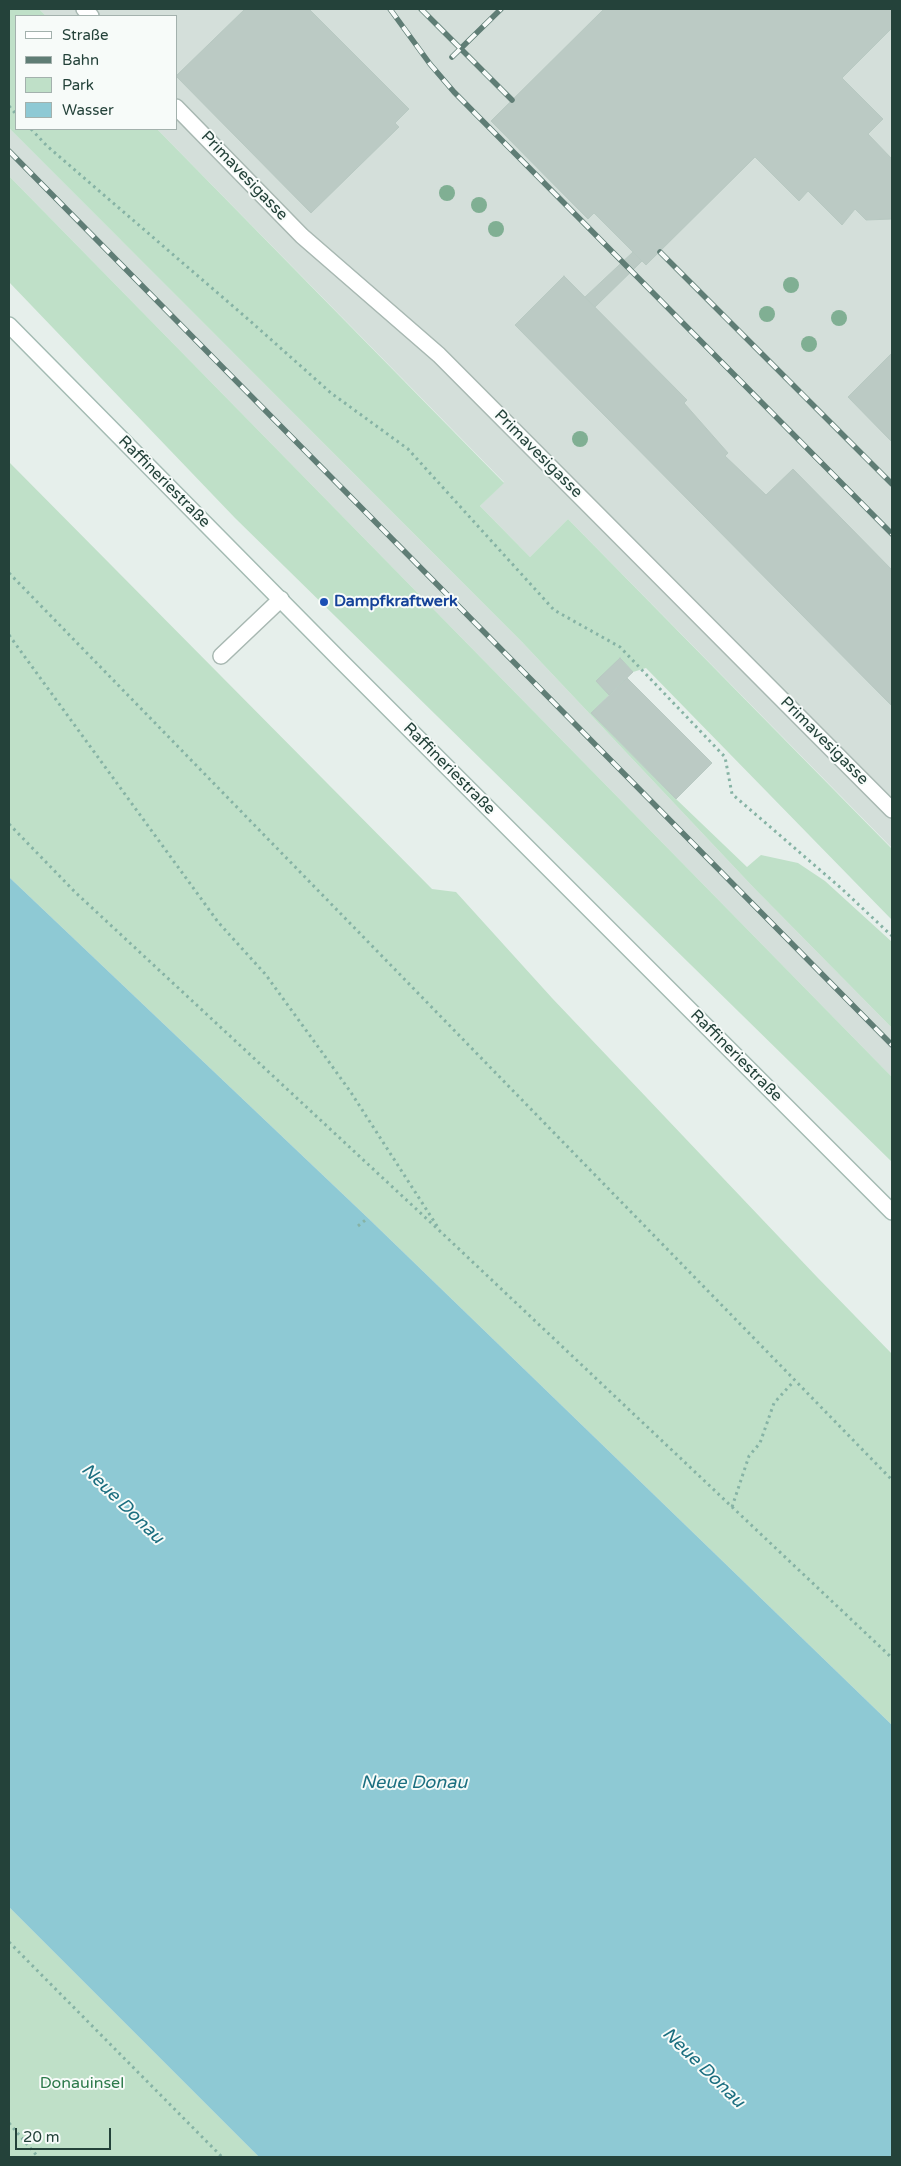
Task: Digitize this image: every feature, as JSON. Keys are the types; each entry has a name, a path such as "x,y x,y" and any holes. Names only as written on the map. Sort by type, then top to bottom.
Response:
{"main road":[{"name":"Primavesigasse","path":"178,109 302,236 439,355 892,810"},
{"name":"Raffineriestraße","path":"9,325 892,1212"},
{"path":"221,656 281,599"}],"path":[{"path":"32,130 331,393 408,449 554,610 620,647 725,757 732,794 842,889 892,936"},
{"path":"9,573 892,1480"},
{"path":"9,635 218,922 266,975 350,1091 442,1233"},
{"path":"9,824 82,898 442,1233 892,1658"},
{"path":"358,1226 368,1218"},
{"path":"732,1507 749,1456 760,1443 774,1403 794,1381"},
{"path":"9,1942 222,2157"},
{"path":"9,2123 38,2157"}],"shaded area":[{"path":"39,9 892,9 892,848 568,519 530,557 480,506 504,482 158,130 178,130 178,15 45,15"},
{"path":"9,128 522,642 754,888 892,1028 892,1077 9,176"}],"green space":[{"path":"9,9 39,9 45,15 15,15 15,130 158,130 504,483 480,506 530,557 568,519 892,849 892,920 646,668 633,672 620,659 609,695 591,713 747,867 761,855 798,863 825,881 892,942 892,1028 754,888 522,642 9,128"},
{"path":"9,176 892,1077 892,1162 235,518 9,282"},
{"path":"9,462 432,889 456,892 552,998 892,1354 892,1725 368,1218 9,877"},
{"name":"Donauinsel","path":"9,1907 259,2157 9,2157"}],"water":[{"name":"Neue Donau","path":"9,877 368,1218 892,1725 892,2157 259,2157 9,1907"}],"building":[{"path":"245,9 309,9 409,109 395,123 399,127 311,213 178,78 178,74"},
{"path":"604,9 892,9 892,28 842,78 883,119 868,134 892,159 892,219 866,220 855,209 842,225 808,191 799,201 755,157 646,265 594,213 588,219 491,121"},
{"path":"633,252 642,261 595,307 585,297"},
{"path":"564,276 687,400 684,403 728,453 725,456 766,495 793,469 892,570 892,706 515,325"},
{"path":"892,353 892,442 848,397"},
{"path":"620,658 633,672 609,695 596,681"},
{"path":"627,678 712,763 676,799 591,713"}],"railway":[{"path":"390,9 430,64 454,92 892,534"},
{"path":"421,9 512,100"},
{"path":"452,57 501,9"},
{"path":"9,151 892,1045"},
{"path":"660,252 892,484"}],"place":[{"name":"Dampfkraftwerk","path":"324,602"}]}
